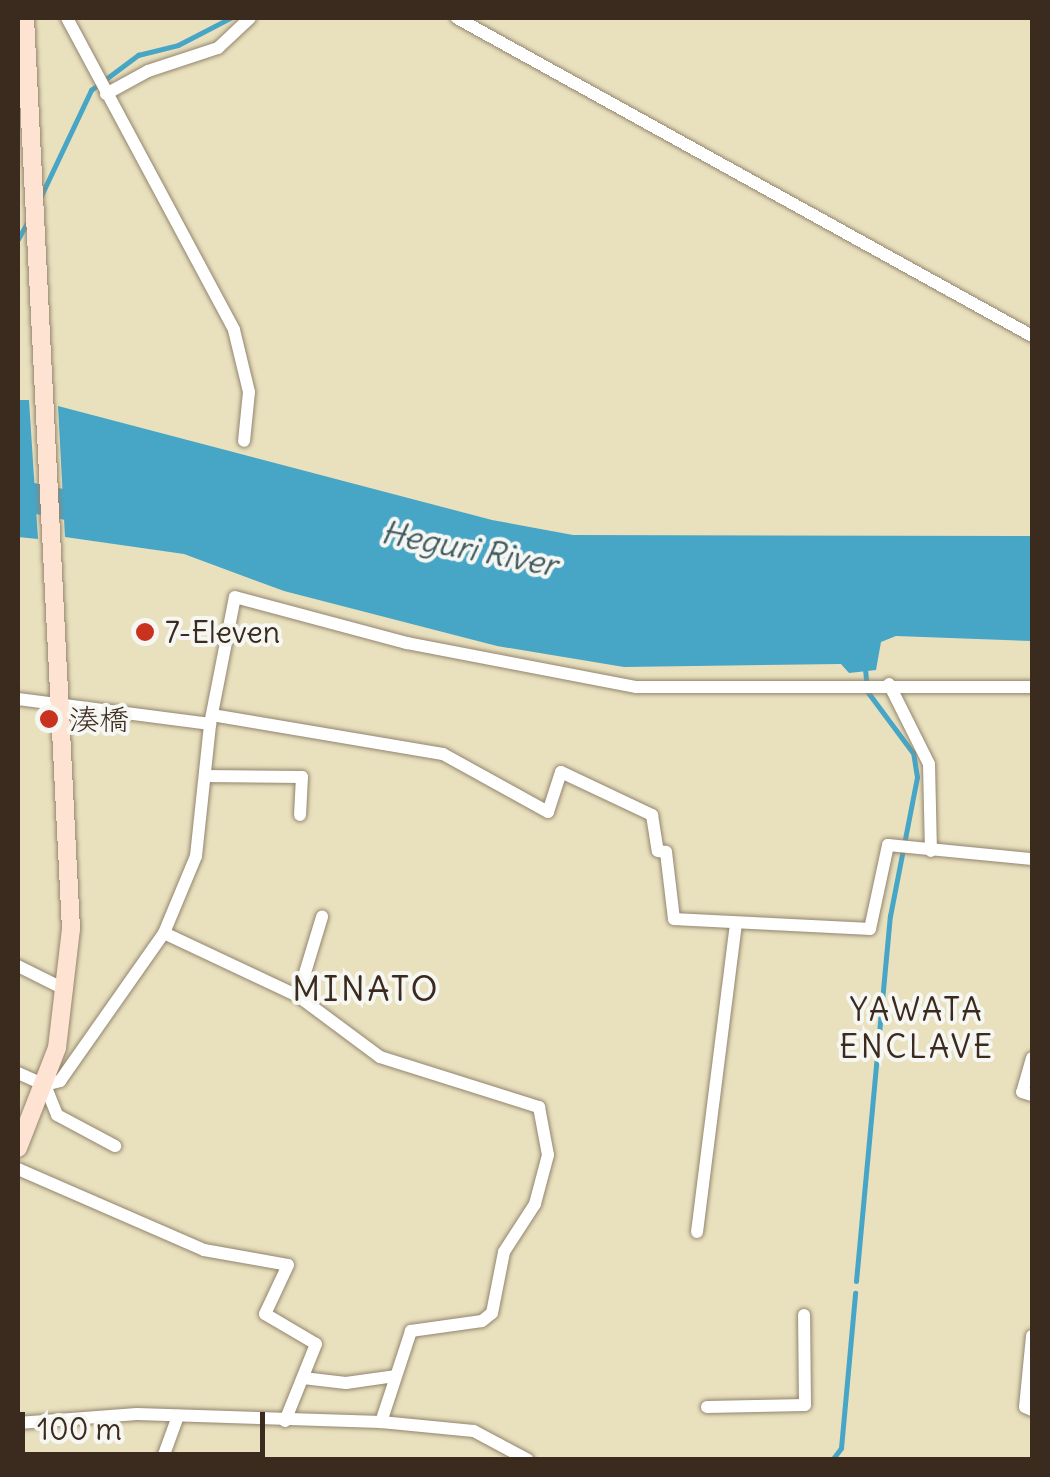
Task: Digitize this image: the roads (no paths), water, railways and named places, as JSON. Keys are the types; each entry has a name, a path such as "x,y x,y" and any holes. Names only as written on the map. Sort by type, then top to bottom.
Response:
{"main road":[{"path":"18,1148 46,1085 66,990 70,911 25,18"}],"street":[{"path":"68,18 234,330 249,392 244,441"},
{"path":"104,90 218,48 250,18"},
{"path":"457,18 1032,336"},
{"path":"18,1073 46,1085 60,1081 106,1022 164,933 196,856 211,719 235,597 406,643 618,684 1032,687"},
{"path":"883,684 929,764 930,851"},
{"path":"18,699 211,719 443,754 548,812 561,772 652,815 658,850 666,852 674,919 870,929 888,845 1032,859"},
{"path":"205,776 302,778 300,815"},
{"path":"298,996 322,918"},
{"path":"697,1232 736,923"},
{"path":"164,933 298,996 380,1057 539,1107 546,1128 542,1179 504,1252 492,1314 482,1321 411,1331 380,1422"},
{"path":"18,966 66,990"},
{"path":"1032,1058 1022,1092 1032,1095"},
{"path":"46,1085 56,1115 115,1146"},
{"path":"18,1169 204,1250 288,1266 264,1314 316,1344 285,1421"},
{"path":"707,1407 806,1405 804,1315"},
{"path":"1032,1336 1025,1407 1032,1410"},
{"path":"303,1378 346,1384 395,1376"},
{"path":"18,1423 178,1416 380,1422 474,1431 528,1460"},
{"path":"162,1460 178,1416"}],"water":[{"path":"18,400 29,400 38,539 18,537"},
{"path":"58,406 492,520 573,535 1032,536 1032,641 896,636 881,642 876,670 849,673 841,664 624,667 497,646 284,591 184,554 65,537"}],"waterway":[{"path":"39,200 91,90 138,55 178,45 230,18"},
{"path":"18,239 29,219"},
{"name":"Heguri River","path":"18,495 101,512"},
{"path":"856,1281 890,916 917,777 913,753 867,691 865,669"},
{"path":"832,1460 841,1448 855,1293"}],"place":[{"name":"7-Eleven","path":"145,632"},
{"name":"湊橋","path":"49,719"}],"district":[{"name":"MINATO","path":"366,988"},
{"name":"YAWATA ENCLAVE","path":"917,1030"}]}
